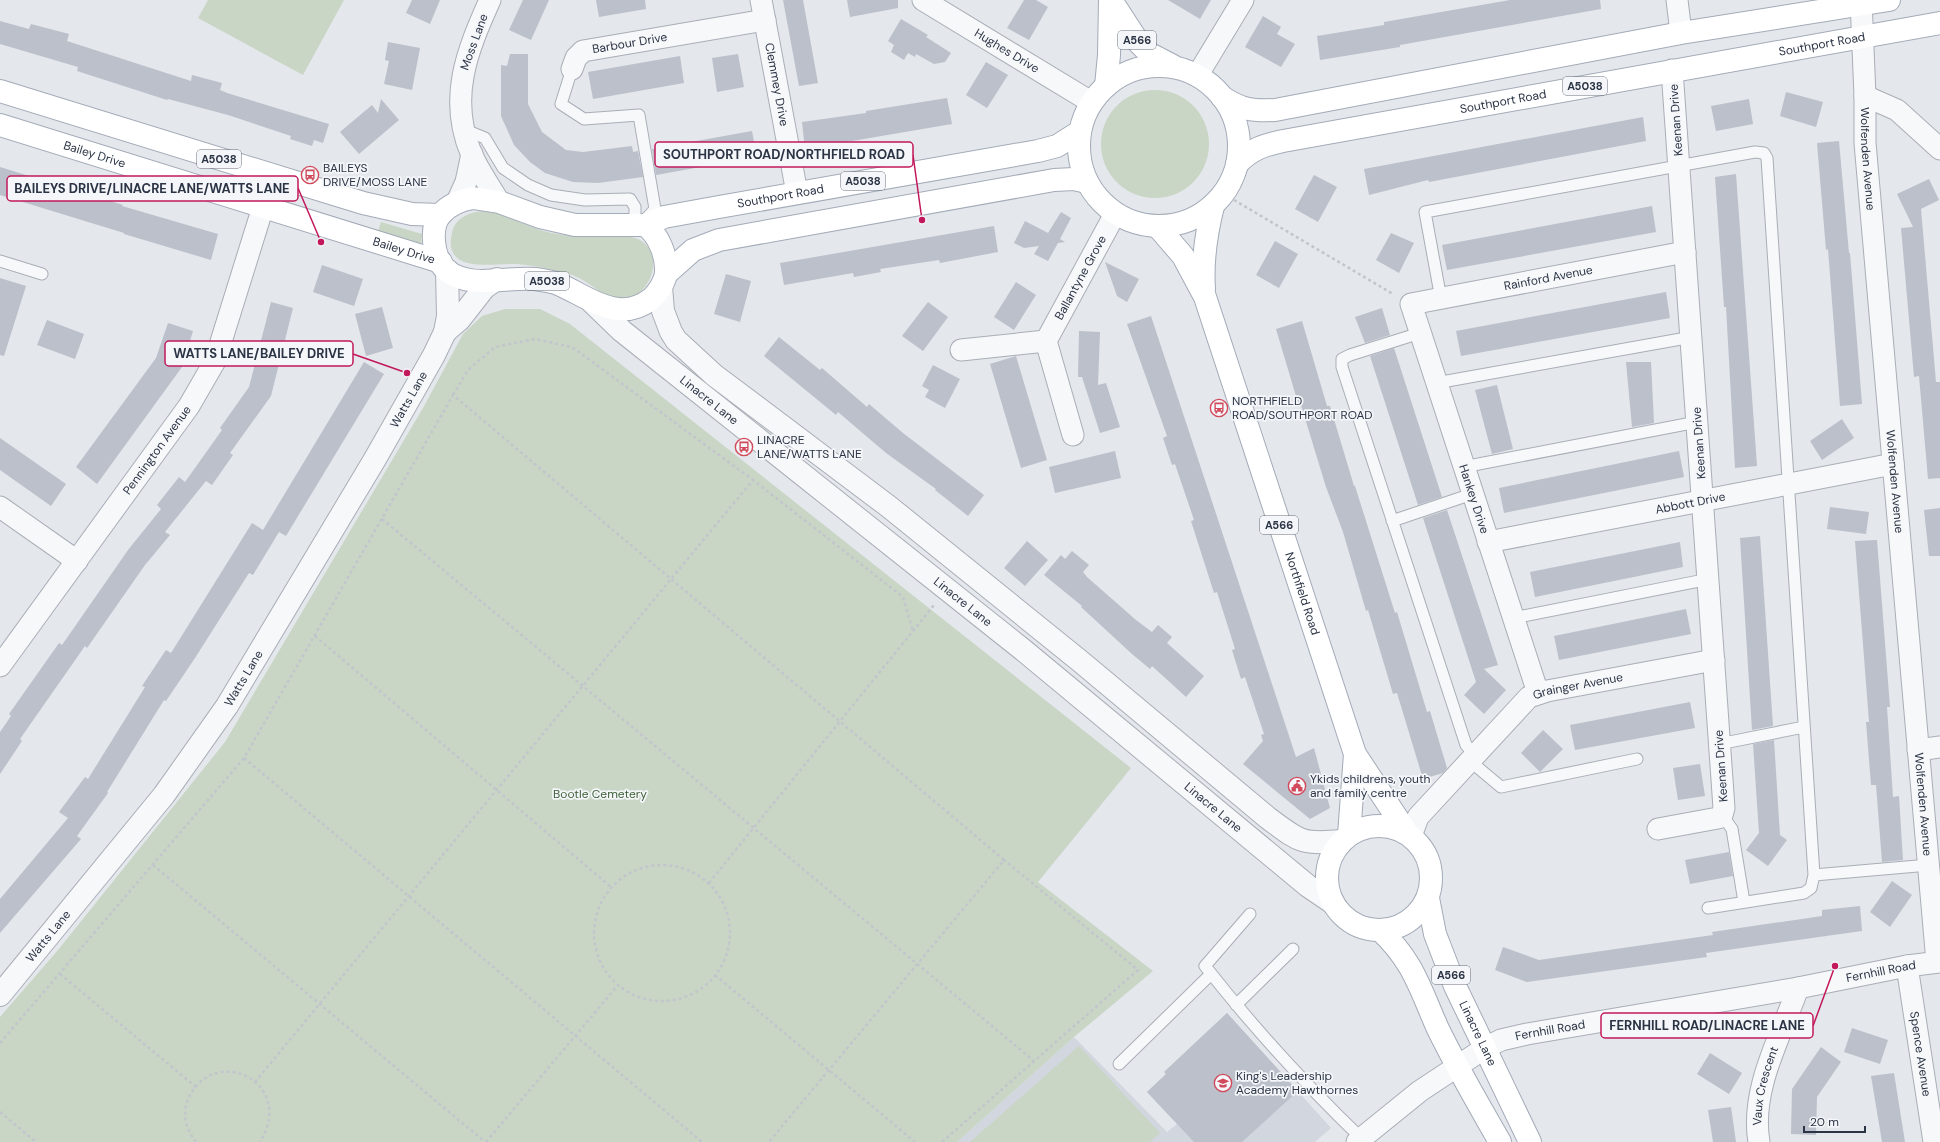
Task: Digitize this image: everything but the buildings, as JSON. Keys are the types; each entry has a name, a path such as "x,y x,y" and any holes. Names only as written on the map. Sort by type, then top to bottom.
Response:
{"main road":[{"name":"A566","path":"1111,0 1139,43 1150,54 1175,68"},
{"name":"A566","path":"1106,86 1111,0"},
{"path":"1218,200 1197,217 1178,224 1158,227 1128,221 1115,214 1104,205 1087,182 1079,158 1080,132 1084,117 1092,102 1106,86 1121,75 1138,68 1157,66 1175,68 1197,76 1213,87 1222,97 1235,106 1246,110 1275,110 1681,33 1861,2 1889,0"},
{"name":"Southport Road","path":"1237,164 1247,154 1257,148 1283,141 1940,23"},
{"name":"A5038","path":"0,91 363,203 412,214 448,209 474,198 498,202 556,222 596,226 640,224"},
{"name":"Northfield Road","path":"1205,297 1202,263 1206,232 1218,200 1232,180 1237,164 1239,146 1237,129 1232,112 1222,97"},
{"name":"Bailey Drive","path":"0,124 264,207 444,266"},
{"name":"Southport Road","path":"640,224 664,217 1038,151 1057,146 1080,132"},
{"name":"A5038","path":"444,266 465,279 480,281 521,278 554,282 606,308 631,308 646,302 663,281 693,250 719,240 1054,180 1074,179 1087,182"},
{"path":"444,266 436,254 434,242 435,227 448,209"},
{"path":"640,224 652,230 658,238 665,259 663,281"},
{"name":"Northfield Road","path":"1158,227 1183,256 1205,297 1354,754 1409,834"},
{"name":"Northfield Road","path":"1345,838 1354,754"},
{"path":"1378,825 1397,828 1409,834 1425,852 1431,867 1431,885 1428,898 1420,910 1406,923 1393,928 1380,930 1366,929 1353,923 1340,912 1333,903 1328,891 1327,876 1331,856 1345,838 1364,827 1378,825"},
{"name":"Linacre Lane","path":"1428,898 1435,934 1455,986 1530,1142"},
{"name":"A566","path":"1380,930 1397,946 1419,982 1438,1029 1500,1142"}],"street":[{"name":"Moss Lane","path":"490,0 467,54 462,77 460,109 462,128 472,154 498,202"},
{"name":"Clemmey Drive","path":"761,0 797,193"},
{"name":"Hughes Drive","path":"923,0 1092,102"},
{"path":"1197,76 1243,0"},
{"path":"1677,0 1681,33"},
{"name":"Wolfenden Avenue","path":"1861,2 1865,96 1864,143 1928,865 1939,962"},
{"name":"Barbour Drive","path":"572,69 576,58 583,51 765,20"},
{"name":"Keenan Drive","path":"1672,70 1709,579 1724,808 1722,815"},
{"path":"1865,96 1897,110 1940,149"},
{"path":"448,209 466,182 472,154"},
{"name":"Pennington Avenue","path":"0,666 189,406 207,378 216,361 264,207"},
{"name":"Ballantyne Grove","path":"1046,341 1115,214"},
{"name":"Rainford Avenue","path":"1411,304 1685,252"},
{"name":"Watts Lane","path":"0,995 164,795 216,724 422,380 445,332 449,302 444,266"},
{"name":"Watts Lane","path":"445,332 459,320 484,288 497,279"},
{"name":"Linacre Lane","path":"663,281 663,311 671,332 676,340 714,375 888,506 1080,661 1268,818 1297,840 1315,844 1345,838"},
{"name":"Linacre Lane","path":"592,302 622,331 947,589 1034,659 1302,881 1333,903"},
{"name":"Hankey Drive","path":"1411,304 1538,693"},
{"path":"961,350 1046,341 1073,435"},
{"name":"Abbott Drive","path":"1488,542 1893,464"},
{"path":"0,506 77,560"},
{"name":"Grainger Avenue","path":"1409,834 1418,817 1525,700 1538,693 1714,660"},
{"path":"1918,750 1940,747"},
{"path":"1658,829 1711,820 1722,815"},
{"name":"Fernhill Road","path":"1359,1140 1420,1091 1485,1048 1501,1040 1527,1034 1798,988 1907,966 1939,962"},
{"name":"Spence Avenue","path":"1907,966 1934,1107 1934,1142"},
{"name":"Vaux Crescent","path":"1759,1142 1757,1124 1762,1088 1768,1065 1798,988"}],"lane":[{"name":"Barbour Drive","path":"572,69 561,104 584,119 639,115 655,210 640,224"},
{"path":"462,128 485,138 503,168 528,185 551,194 585,200 630,199 636,207 640,224"},
{"path":"1441,299 1426,212 1754,152 1764,153 1767,158 1814,884 1808,891 1708,908"},
{"path":"0,261 42,274"},
{"path":"1420,333 1342,359 1342,368 1466,745 1472,758 1501,788 1637,759"},
{"path":"1436,383 1692,337"},
{"path":"1463,467 1697,422"},
{"path":"1392,521 1472,494"},
{"path":"1513,618 1709,579"},
{"path":"1719,744 1804,727"},
{"path":"1722,815 1732,829 1744,902"},
{"path":"1814,875 1928,865"},
{"path":"1250,914 1204,966 1236,1005 1304,1082 1359,1140"},
{"path":"1236,1005 1293,949"},
{"path":"1119,1064 1211,974"}],"path":[{"path":"1218,200 1411,304"},
{"path":"0,1043 244,758 468,370 495,347 535,339 572,347 753,480 903,597 914,631"},
{"path":"453,395 1004,860 1138,970 942,1142"},
{"path":"255,1082 753,480"},
{"path":"382,519 1034,1061"},
{"path":"709,883 947,589"},
{"path":"314,636 611,887"},
{"path":"244,758 702,1142"},
{"path":"769,1142 1004,860"},
{"path":"153,865 485,1142 618,985"},
{"path":"656,865 670,865 691,871 709,883 723,902 730,924 729,948 720,969 715,975 704,987 684,998 661,1001 638,997 618,985 604,968 595,948 594,934 594,926 599,906 611,887 628,874 656,865"},
{"path":"60,974 196,1087"},
{"path":"715,975 915,1142"},
{"path":"196,1142 190,1135 186,1121 186,1106 191,1092 201,1081 214,1074 228,1071 243,1074 255,1082 264,1092 270,1111 267,1131 260,1142"},
{"path":"0,1112 36,1142"}],"shaded area":[{"name":"King's Leadership Academy Hawthornes","path":"1227,1013 1331,1128 1315,1142 957,1142 1074,1037 1167,1132 1177,1124 1147,1092 1166,1074 1164,1072"}],"green space":[{"path":"208,0 344,0 303,75 198,18"},
{"path":"1155,90 1175,95 1193,106 1204,124 1209,144 1204,164 1193,182 1175,193 1155,198 1135,193 1117,182 1106,164 1101,144 1106,124 1117,106 1135,95"},
{"path":"481,211 491,212 547,232 557,234 586,237 626,236 638,239 646,245 651,253 653,262 649,281 635,296 619,299 613,298 601,292 570,274 522,264 484,265 462,261 455,255 451,246 452,233 459,220 471,213"},
{"path":"381,222 422,234 421,244 378,231"},
{"name":"Bootle Cemetery","path":"505,309 540,309 570,324 1131,768 1038,882 1153,971 1074,1037 957,1142 0,1142 0,1017 58,950 225,742 423,408 463,334 482,316"},
{"path":"1079,1046 1160,1133 1150,1142 970,1142"}],"place":[{"name":"BAILEYS DRIVE/MOSS LANE","path":"310,175"},
{"name":"SOUTHPORT ROAD/NORTHFIELD ROAD","path":"922,220"},
{"name":"BAILEYS DRIVE/LINACRE LANE/WATTS LANE","path":"321,242"},
{"name":"WATTS LANE/BAILEY DRIVE","path":"407,373"},
{"name":"NORTHFIELD ROAD/SOUTHPORT ROAD","path":"1219,408"},
{"name":"LINACRE LANE/WATTS LANE","path":"744,447"},
{"name":"Ykids childrens, youth and family centre","path":"1297,786"},
{"name":"FERNHILL ROAD/LINACRE LANE","path":"1835,966"},
{"name":"King's Leadership Academy Hawthornes","path":"1223,1083"}]}
